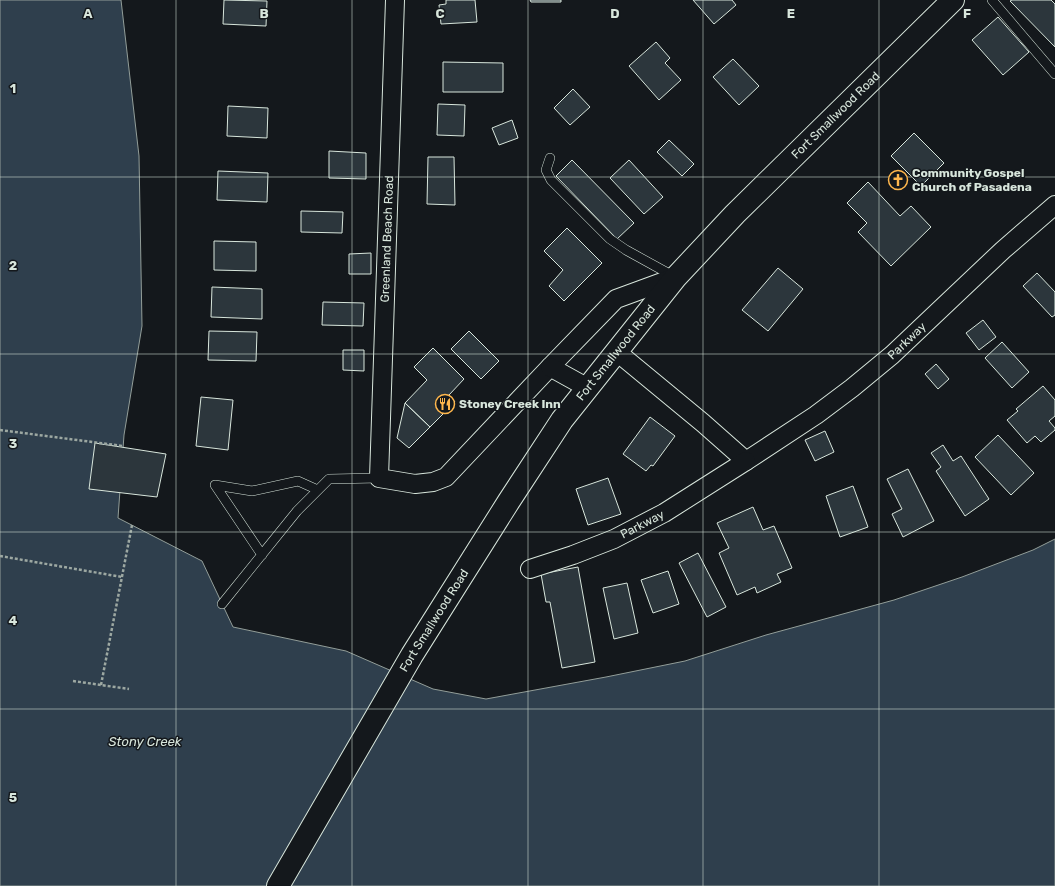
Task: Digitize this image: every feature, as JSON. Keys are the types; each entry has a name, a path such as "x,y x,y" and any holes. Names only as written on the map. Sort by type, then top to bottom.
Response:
{"main road":[{"name":"Fort Smallwood Road","path":"278,886 412,655 562,420 676,277 735,214 952,0"}],"street":[{"name":"Greenland Beach Road","path":"379,478 395,0"},
{"name":"Parkway","path":"530,569 614,539 664,513 816,415 892,355 1003,250 1055,205"},
{"path":"379,478 415,484 433,482 446,477 616,299 676,277"},
{"path":"617,352 703,423 746,461"},
{"path":"550,367 588,388"}],"lane":[{"path":"992,0 1055,74"},
{"path":"550,158 546,170 551,180 610,239 626,250 676,277"},
{"path":"222,604 297,512 329,479 379,478"},
{"path":"262,555 215,484 252,491 298,482 318,490"}],"path":[{"path":"0,430 123,446"},
{"path":"101,685 132,525"},
{"path":"0,556 122,577"},
{"path":"73,681 129,689"}],"water":[{"name":"Stony Creek","path":"0,0 121,0 139,156 142,326 124,435 118,518 202,561 233,627 346,651 433,689 486,699 685,661 766,635 894,600 962,577 1033,550 1055,539 1055,886 0,886"}],"building":[{"path":"224,0 267,1 266,26 223,24"},
{"path":"446,0 475,0 477,22 441,24 439,5 446,4"},
{"path":"530,0 561,0 561,2 531,2"},
{"path":"693,0 732,0 736,5 714,24"},
{"path":"1051,0 1055,4 1055,47 1010,1"},
{"path":"998,17 1029,52 1003,75 972,40"},
{"path":"656,42 670,58 665,63 681,80 659,100 629,66"},
{"path":"733,59 759,86 739,105 713,77"},
{"path":"443,62 503,63 503,92 443,92"},
{"path":"573,89 590,107 570,125 554,108"},
{"path":"438,104 465,105 464,136 437,135"},
{"path":"228,106 268,108 267,138 227,136"},
{"path":"512,120 518,138 499,145 492,128"},
{"path":"914,133 944,163 921,186 891,156"},
{"path":"669,140 694,164 682,176 657,152"},
{"path":"329,151 366,153 366,179 329,178"},
{"path":"428,157 454,157 455,205 427,204"},
{"path":"572,160 634,223 617,239 556,176"},
{"path":"629,160 663,197 644,214 610,178"},
{"path":"218,171 268,173 267,202 217,200"},
{"path":"868,182 900,216 911,206 931,227 891,266 858,232 867,223 847,203"},
{"path":"301,211 343,212 342,233 301,232"},
{"path":"567,228 602,263 564,301 549,286 563,270 544,251"},
{"path":"214,241 256,242 256,271 214,270"},
{"path":"371,253 371,274 349,274 349,254"},
{"path":"778,268 803,289 768,331 742,310"},
{"path":"1037,273 1055,292 1055,315 1052,317 1023,286"},
{"path":"212,287 262,289 262,319 211,317"},
{"path":"323,302 364,303 363,326 322,325"},
{"path":"983,320 996,337 979,350 966,333"},
{"path":"209,331 257,332 256,361 208,360"},
{"path":"469,331 499,361 481,379 451,349"},
{"path":"1002,342 1029,372 1012,388 985,358"},
{"path":"433,348 464,379 449,395 455,402 430,427 405,403 427,380 414,367"},
{"path":"343,350 364,350 364,371 343,370"},
{"path":"936,364 949,379 938,389 925,374"},
{"path":"1043,386 1055,400 1055,416 1049,421 1055,430 1041,442 1035,436 1027,443 1007,420 1018,411 1016,409"},
{"path":"201,397 233,400 228,450 196,446"},
{"path":"405,403 430,427 409,448 397,438"},
{"path":"650,417 675,436 653,466 651,465 646,471 623,454"},
{"path":"825,431 834,452 815,461 805,440"},
{"path":"998,435 1034,473 1011,495 975,457"},
{"path":"95,443 166,454 157,497 89,489"},
{"path":"943,445 953,461 961,456 989,499 965,516 936,471 941,467 931,453"},
{"path":"908,469 934,521 903,537 892,514 902,509 887,479"},
{"path":"608,478 621,514 588,525 576,489"},
{"path":"853,486 868,527 840,537 826,496"},
{"path":"753,507 763,530 774,526 792,568 777,574 781,582 757,593 755,587 737,595 719,553 729,548 717,523"},
{"path":"698,553 726,607 707,617 679,563"},
{"path":"578,567 595,662 562,668 550,602 546,602 541,574"},
{"path":"668,571 679,604 653,613 641,580"},
{"path":"627,583 638,633 614,639 603,588"}],"place":[{"name":"Community Gospel Church of Pasadena","path":"898,180"},
{"name":"Stoney Creek Inn","path":"445,404"}]}
